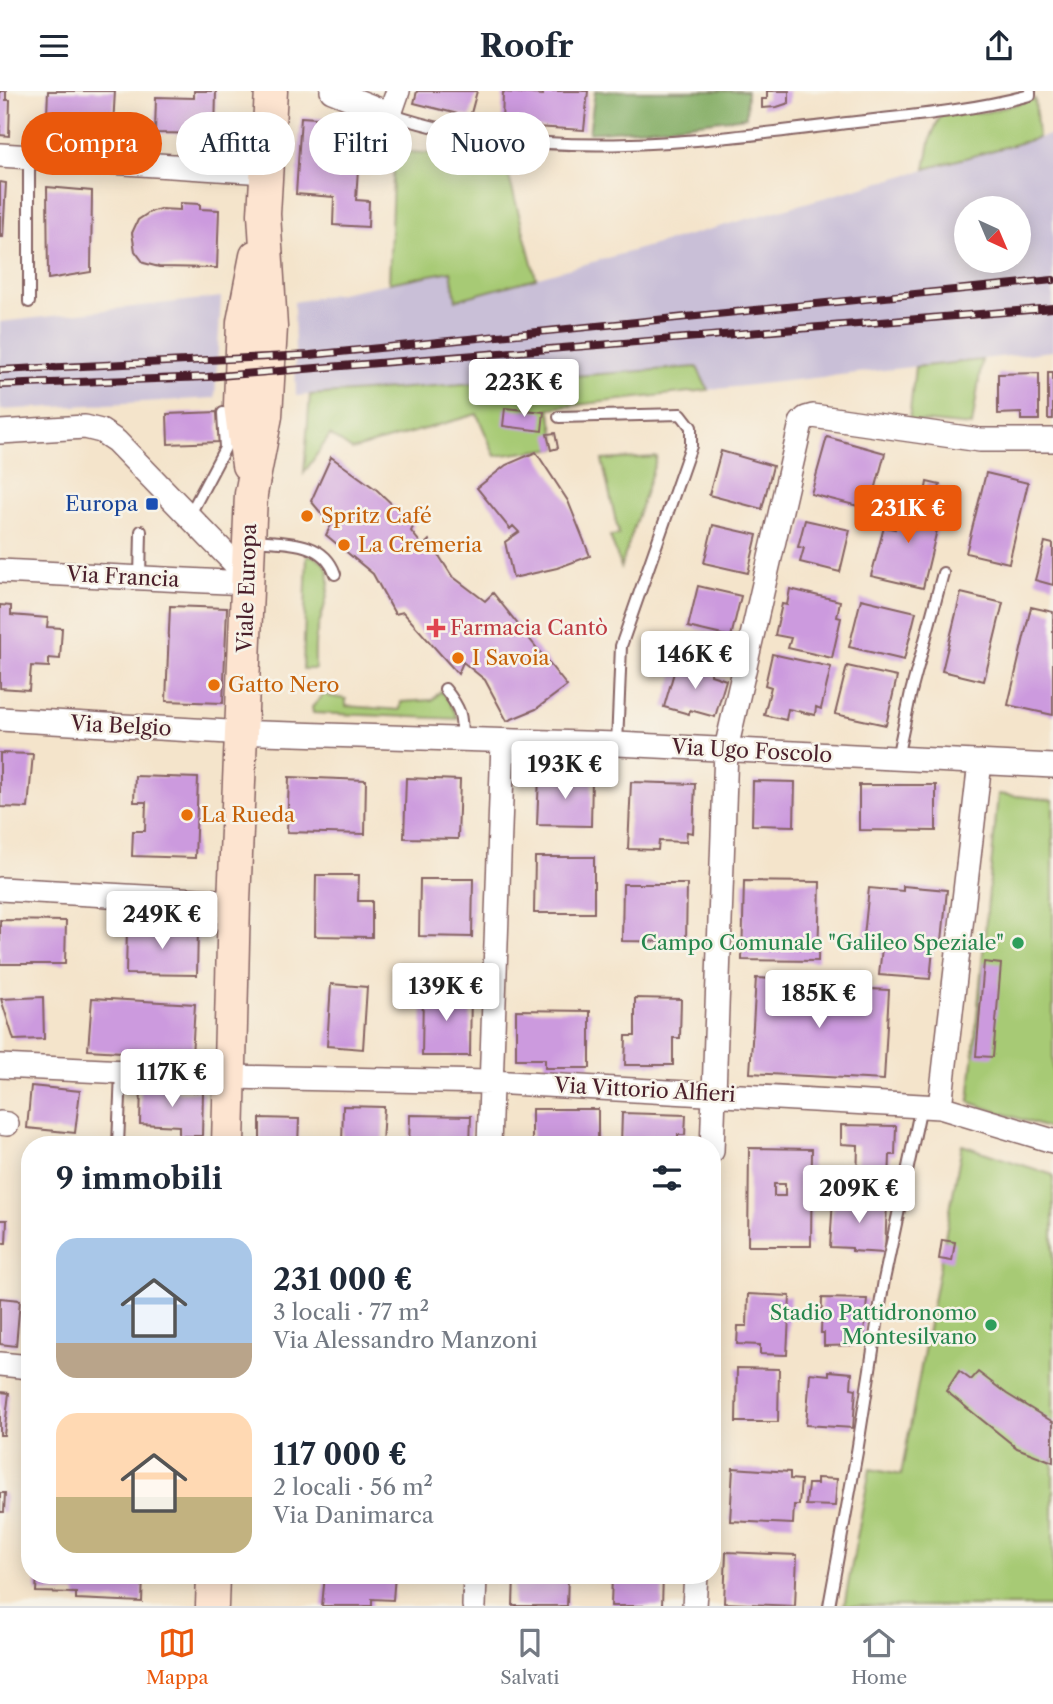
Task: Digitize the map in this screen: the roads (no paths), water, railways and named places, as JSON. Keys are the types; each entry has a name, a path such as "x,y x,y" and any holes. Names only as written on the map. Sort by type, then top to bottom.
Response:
{"street":[{"name":"Viale Europa","path":"270,112 271,91"},
{"path":"331,91 385,112"},
{"path":"391,112 398,91"},
{"path":"0,155 21,156"},
{"name":"Viale Europa","path":"228,1136 234,902 251,494 240,405 243,322 264,213 267,175"},
{"path":"713,1136 726,749 801,423 813,416 980,440 1053,440"},
{"path":"0,432 85,427 101,431 116,441 247,580"},
{"name":"Via Francia","path":"0,571 247,580"},
{"name":"Via Belgio","path":"0,719 241,732"},
{"name":"Via Ugo Foscolo","path":"241,732 617,744 1053,766"},
{"path":"489,1136 503,742"},
{"path":"930,1106 980,762"},
{"path":"0,889 234,902"},
{"name":"Via Vittorio Alfieri","path":"0,1066 231,1077 491,1082 930,1106 1053,1141"},
{"path":"0,1364 21,1366"},
{"path":"212,1606 213,1584"},
{"path":"474,1606 475,1584"},
{"path":"695,1606 696,1584"}],"lane":[{"path":"412,122 509,140 550,144 636,145 765,134 963,110 1030,93"},
{"path":"29,175 29,302"},
{"path":"189,516 225,448 223,413"},
{"path":"559,417 681,414 691,427 691,446 621,646 617,744"},
{"path":"140,578 141,531"},
{"path":"249,540 308,546 327,557 335,574"},
{"path":"897,758 911,692 943,573"},
{"path":"445,689 459,706 462,715 462,740"},
{"path":"118,1136 121,1072"},
{"path":"829,1606 884,1280 930,1106"}],"railway":[{"path":"0,370 310,355 1053,280"},
{"path":"0,385 207,377 1053,308"}],"place":[{"name":"Europa","path":"152,504"},
{"name":"Spritz Café","path":"307,516"},
{"name":"La Cremeria","path":"344,545"},
{"name":"Farmacia Cantò","path":"436,628"},
{"name":"I Savoia","path":"458,658"},
{"name":"Gatto Nero","path":"214,685"},
{"name":"La Rueda","path":"187,815"},
{"name":"Campo Comunale \"Galileo Speziale\"","path":"1018,943"},
{"name":"Stadio Pattidronomo Montesilvano","path":"991,1325"}]}
